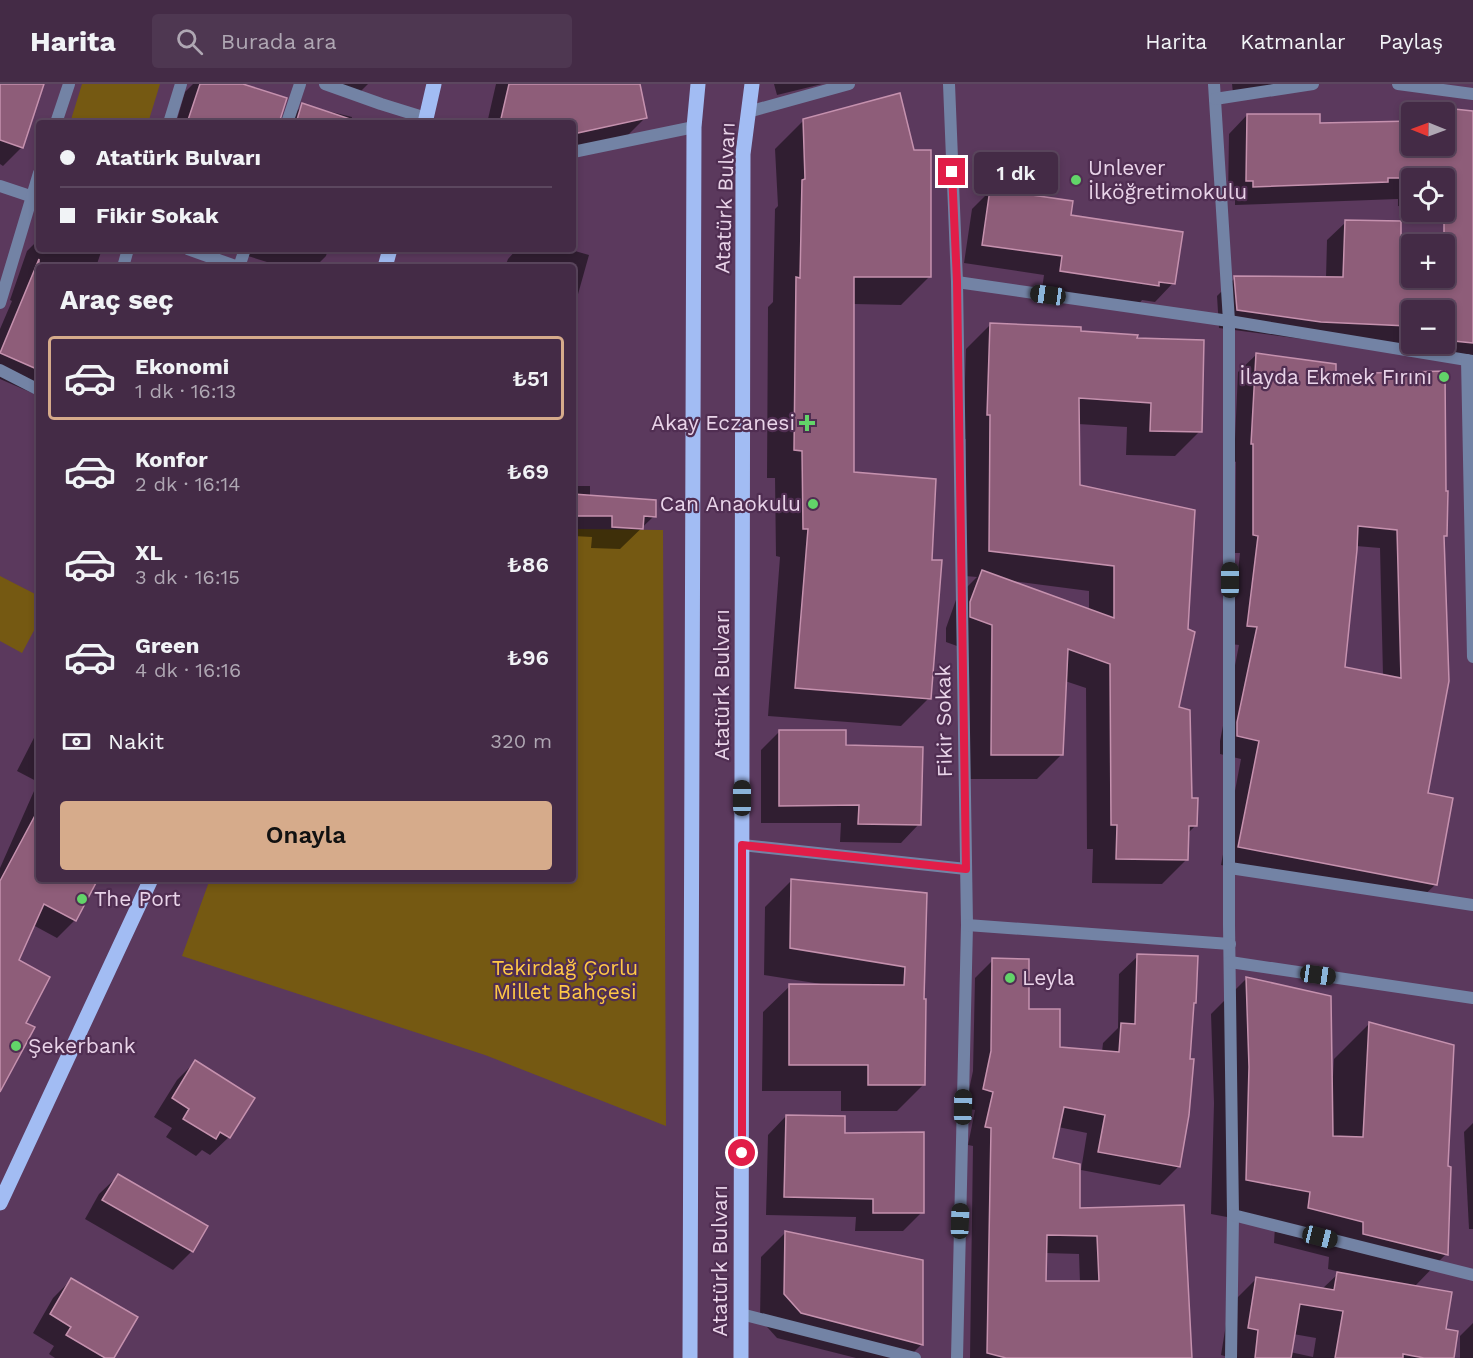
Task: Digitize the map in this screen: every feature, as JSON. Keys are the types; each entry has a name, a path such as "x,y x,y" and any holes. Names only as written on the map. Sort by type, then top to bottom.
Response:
{"main road":[{"path":"425,120 434,84"},
{"path":"425,120 439,84"},
{"name":"Atatürk Bulvarı","path":"690,1358 694,127 698,84"},
{"name":"Atatürk Bulvarı","path":"741,1358 743,154 752,84"},
{"path":"0,1203 151,882"}],"street":[{"path":"57,120 69,84"},
{"path":"170,120 181,84"},
{"path":"288,120 300,84"},
{"path":"325,84 425,120"},
{"path":"748,112 849,84"},
{"name":"Fikir Sokak","path":"949,84 957,282 967,925 957,1358"},
{"path":"1214,84 1229,321 1230,962 1233,1215 1231,1358"},
{"path":"1215,99 1313,84"},
{"path":"1398,84 1473,93"},
{"path":"576,151 694,127"},
{"path":"0,186 35,198 0,303"},
{"path":"196,252 230,264"},
{"path":"957,282 1229,321 1470,361 1473,657"},
{"path":"0,370 36,388"},
{"path":"742,845 966,869"},
{"path":"1230,868 1473,905"},
{"path":"967,925 1230,944"},
{"path":"1230,962 1473,998"},
{"path":"1233,1215 1473,1275"},
{"path":"741,1314 915,1358"}],"green space":[{"path":"82,84 160,84 149,120 71,120"},
{"name":"Tekirdağ Çorlu Millet Bahçesi","path":"576,529 663,530 666,1126 485,1055 182,956 209,882 576,882"},
{"path":"0,576 36,594 36,627 22,653 0,641"}],"building":[{"path":"0,84 44,84 23,148 0,140"},
{"path":"200,84 243,84 287,98 280,120 188,120"},
{"path":"509,84 640,84 647,118 576,133 576,120 501,120"},
{"path":"900,93 914,150 931,150 931,277 854,277 854,472 936,479 932,560 942,560 931,699 795,688 808,529 803,529 802,451 794,450 796,277 800,278 802,180 805,179 803,119"},
{"path":"302,103 350,119 350,120 297,120"},
{"path":"1455,109 1473,111 1473,343 1455,341 1455,300 1401,300 1401,326 1321,322 1237,310 1234,276 1343,277 1345,220 1401,221 1401,288 1455,288 1455,234 1444,234 1444,222 1455,222 1455,168 1401,168 1401,178 1388,178 1388,182 1253,187 1253,181 1246,181 1247,114 1320,114 1320,123 1401,121 1401,156 1455,156"},
{"path":"990,189 1073,201 1071,215 1183,232 1175,284 1159,282 1159,286 1060,271 1062,256 982,245"},
{"path":"36,266 36,369 0,353"},
{"path":"990,323 1081,327 1081,331 1138,335 1137,338 1204,340 1202,432 1150,431 1151,403 1079,398 1080,485 1195,510 1188,629 1195,632 1179,707 1190,710 1192,798 1198,798 1197,826 1189,826 1188,860 1116,859 1117,825 1111,825 1110,664 1068,649 1063,755 991,755 992,625 970,617 970,602 982,570 1114,618 1114,566 989,551 990,415 987,415"},
{"path":"1256,353 1336,364 1336,374 1445,371 1446,491 1448,491 1447,536 1444,536 1449,681 1428,793 1453,798 1437,885 1238,847 1259,741 1237,736 1237,722 1257,627 1247,626 1258,536 1253,535 1253,444 1251,444","holes":["1358,526 1397,530 1401,678 1345,667"]},
{"path":"576,494 656,500 656,517 644,516 643,529 612,527 612,516 576,516"},
{"path":"779,730 846,730 846,745 923,747 921,825 858,824 859,805 779,806"},
{"path":"36,814 36,882 96,882 76,921 44,904 19,960 50,977 26,1023 35,1027 0,1092 0,881"},
{"path":"791,879 927,893 924,999 926,999 925,1085 868,1085 868,1065 789,1065 789,984 904,985 905,967 790,948"},
{"path":"1137,954 1198,956 1190,1059 1194,1059 1189,1115 1180,1167 1098,1152 1105,1115 1064,1107 1053,1158 1080,1164 1080,1208 1184,1205 1192,1358 1006,1358 987,1353 991,1128 985,1127 993,1092 983,1089 991,1051 992,958 1029,959 1029,1009 1060,1009 1060,1047 1119,1052 1121,1023 1135,1024","holes":["1047,1235 1097,1236 1099,1281 1046,1281"]},
{"path":"1246,977 1331,996 1333,1136 1363,1137 1369,1022 1454,1045 1448,1166 1451,1167 1448,1255 1363,1234 1363,1222 1308,1208 1310,1192 1246,1180 1249,1067"},
{"path":"195,1060 255,1098 230,1138 220,1132 216,1139 183,1119 189,1109 172,1098"},
{"path":"786,1115 845,1116 845,1133 924,1132 924,1213 873,1213 873,1199 784,1197"},
{"path":"118,1174 208,1226 193,1252 102,1200"},
{"path":"785,1231 923,1260 923,1345 801,1313 784,1294"},
{"path":"1337,1272 1452,1292 1446,1329 1458,1331 1454,1358 1424,1358 1403,1354 1403,1358 1335,1358 1343,1311 1300,1304 1291,1358 1255,1358 1258,1330 1248,1328 1256,1277 1334,1290"},
{"path":"71,1278 138,1317 114,1358 105,1358 66,1335 71,1327 50,1314"}],"place":[{"name":"Unlever İlköğretimokulu","path":"1076,180"},
{"name":"İlayda Ekmek Fırını","path":"1444,377"},
{"name":"Akay Eczanesi","path":"807,423"},
{"name":"Can Anaokulu","path":"813,504"},
{"name":"The Port","path":"82,899"},
{"name":"Leyla","path":"1010,978"},
{"name":"Şekerbank","path":"16,1046"}],"route":[{"path":"742,1153 742,845 966,869 957,282 952,172"}]}
